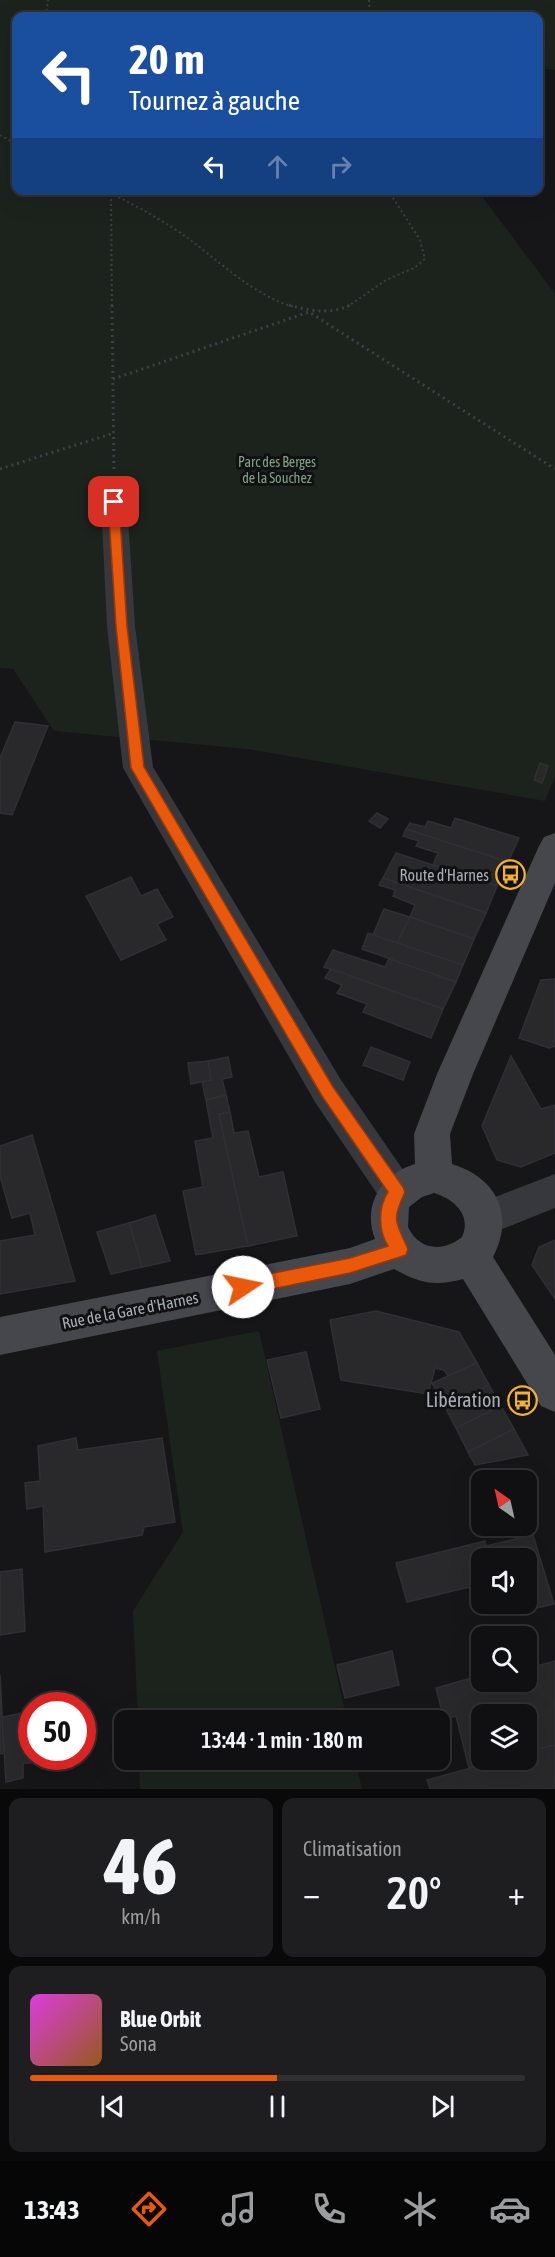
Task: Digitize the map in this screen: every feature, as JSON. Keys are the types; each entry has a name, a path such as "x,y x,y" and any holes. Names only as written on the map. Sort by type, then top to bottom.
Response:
{"main road":[{"path":"434,1176 432,1134 455,1074 555,846"},
{"path":"434,1176 447,1178 470,1190 478,1199 485,1218 485,1229 480,1243 470,1255 457,1263 442,1266 427,1265 412,1259 400,1249 391,1236 388,1224 392,1200 397,1192 409,1183 434,1176"},
{"name":"Rue de la Gare d'Harnes","path":"0,1336 350,1266 400,1249"},
{"path":"470,1255 555,1392"}],"street":[{"path":"114,502 122,626 138,768 328,1091 397,1192"},
{"path":"485,1218 555,1191"}],"path":[{"path":"111,195 114,502"},
{"path":"113,195 172,228 233,272 275,298 309,312 555,469"},
{"path":"113,379 309,312 333,311 356,302 390,278 414,270 425,259 420,240 391,195"},
{"path":"0,469 114,433"}],"green space":[{"name":"Parc des Berges de la Souchez","path":"0,0 555,0 555,70 543,69 543,12 12,12 12,195 481,195 555,294 555,776 545,801 248,749 54,731 13,669 0,668"},
{"path":"259,1331 345,1710 138,1710 133,1611 183,1532 157,1351"},
{"path":"139,1770 357,1770 362,1789 140,1789"}],"building":[{"path":"15,722 48,726 12,815 0,813 0,758"},
{"path":"540,763 548,766 542,783 534,780"},
{"path":"377,813 388,819 380,828 369,821"},
{"path":"455,818 519,838 508,862 406,829 410,823 425,827 428,821 451,828"},
{"path":"406,829 508,862 497,886 433,865 438,853 416,846 419,841 403,836"},
{"path":"396,853 497,886 486,913 383,878"},
{"path":"131,877 141,896 157,889 173,917 157,924 166,940 121,960 86,896"},
{"path":"383,878 486,913 474,939 410,917 415,905 393,896 395,890 379,885"},
{"path":"384,909 410,917 397,943 373,935"},
{"path":"410,917 474,939 463,965 397,943"},
{"path":"368,933 463,965 456,982 362,949"},
{"path":"333,950 385,967 389,959 456,982 443,1009 324,967"},
{"path":"331,969 443,1009 431,1038 363,1012 367,1004 337,993 342,985 325,978"},
{"path":"555,979 555,1046 549,1048 519,1038 541,980"},
{"path":"371,1047 410,1062 403,1080 363,1065"},
{"path":"511,1056 541,1109 555,1105 555,1153 521,1167 497,1160 482,1126"},
{"path":"228,1057 232,1077 222,1079 226,1095 206,1100 202,1082 211,1080 208,1061"},
{"path":"208,1061 211,1080 191,1084 188,1063"},
{"path":"226,1095 230,1112 219,1114 248,1246 196,1255 183,1191 203,1187 195,1141 213,1138 206,1100"},
{"path":"230,1112 234,1133 248,1131 259,1177 283,1172 297,1236 248,1246 219,1114"},
{"path":"32,1135 75,1281 0,1294 0,1241 35,1235 30,1213 12,1218 0,1176 0,1146"},
{"path":"155,1215 170,1261 142,1267 129,1223"},
{"path":"129,1223 142,1267 111,1274 97,1232"},
{"path":"555,1240 555,1299 532,1265 539,1247"},
{"path":"376,1311 459,1332 477,1363 448,1376 444,1370 435,1368 428,1394 341,1380 330,1320"},
{"path":"306,1352 320,1409 281,1418 267,1360"},
{"path":"477,1363 489,1385 445,1407 432,1383"},
{"path":"489,1385 501,1406 456,1428 445,1407"},
{"path":"501,1406 514,1429 468,1452 456,1428"},
{"path":"514,1429 528,1455 475,1465 468,1452"},
{"path":"76,1438 78,1450 162,1438 175,1522 144,1527 142,1535 45,1552 43,1506 27,1509 25,1483 40,1481 38,1446"},
{"path":"533,1536 537,1548 471,1548 471,1587 407,1602 396,1563 485,1541 486,1546"},
{"path":"537,1548 554,1604 537,1608"},
{"path":"22,1569 25,1631 0,1635 0,1572"},
{"path":"392,1651 399,1685 345,1698 337,1665"},
{"path":"555,1661 555,1745 537,1749 537,1704 471,1704 471,1767 469,1768 456,1716 450,1718 450,1710 442,1710 436,1688 471,1678 471,1692 537,1692 537,1666"},
{"path":"0,1675 4,1753 0,1754"},
{"path":"18,1714 18,1770 23,1770 23,1778 6,1782 2,1717"},
{"path":"555,1745 555,1789 430,1789 427,1780 471,1768 471,1770 537,1770 537,1749"}],"place":[{"name":"Route d'Harnes","path":"510,875"},
{"name":"Libération","path":"522,1400"}],"route":[{"path":"114,502 122,626 138,768 328,1091 397,1192 388,1212 388,1224 391,1236 400,1249 350,1266 243,1287"}]}
